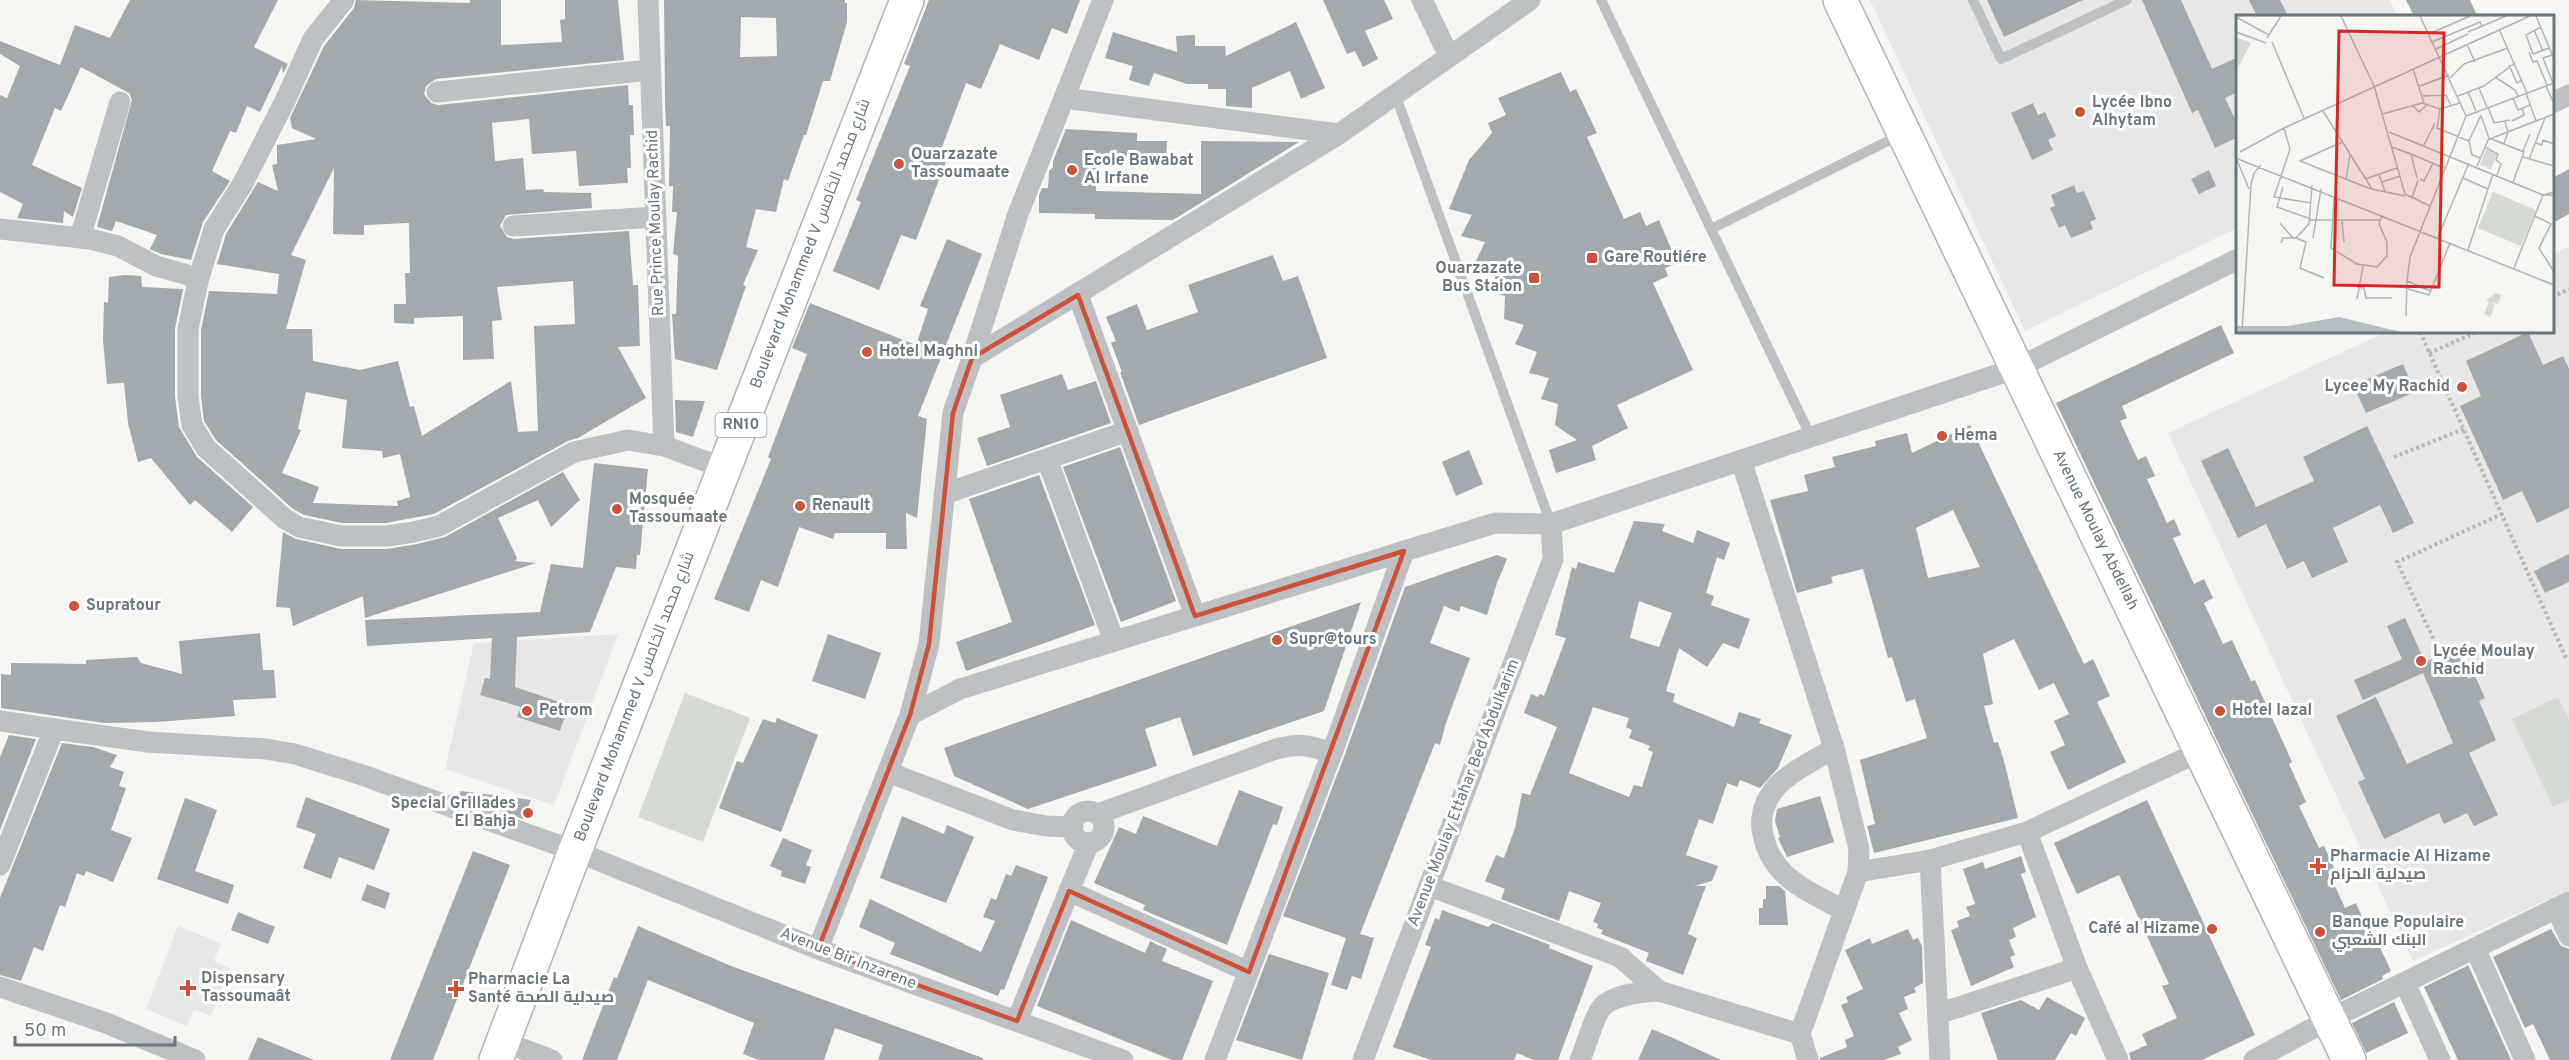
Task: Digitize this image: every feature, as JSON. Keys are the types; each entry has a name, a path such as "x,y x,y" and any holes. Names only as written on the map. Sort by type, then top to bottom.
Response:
{"main road":[{"name":"Boulevard Mohammed V شارع محمد الخامس","path":"500,1051 575,851 907,0"},
{"name":"Avenue Moulay Abdellah","path":"1840,0 2349,1060"}],"street":[{"path":"344,0 313,39 284,103 242,185 214,229 198,281 188,329 188,397 192,425 206,448 227,464 285,519 299,527 340,536 387,537 440,526 493,494 574,452 628,440 664,446 724,468"},
{"name":"Rue Prince Moulay Rachid","path":"648,0 664,446"},
{"path":"818,949 910,715 929,644 952,413 1018,214 1103,0"},
{"path":"1422,0 1449,56"},
{"path":"972,358 1339,134 1530,0"},
{"path":"437,92 650,70"},
{"path":"2554,103 2569,95"},
{"path":"1064,98 1339,134"},
{"path":"80,238 120,102"},
{"path":"513,226 656,217"},
{"path":"0,230 80,238 118,246 156,266 188,275 198,281"},
{"path":"910,715 960,689 1495,523 1551,524 2017,368 2236,260"},
{"path":"1078,295 1195,616"},
{"path":"944,495 1128,431"},
{"path":"1047,459 1114,641"},
{"path":"1741,460 1834,748 1859,849 1858,872 1800,1034 1808,1060"},
{"name":"Avenue Moulay Ettahar Bed Abdulkarim","path":"1363,1060 1552,559 1551,524"},
{"path":"1215,1060 1332,753 1404,551"},
{"name":"Avenue Bir Inzarene","path":"0,721 148,742 256,748 295,754 362,775 575,851 818,949 1123,1060"},
{"path":"0,865 54,729"},
{"path":"1098,814 1103,820 1102,835 1097,841 1089,843 1078,839 1073,827 1074,820 1085,812 1098,814 1295,744 1308,745 1332,753"},
{"path":"1834,748 1781,782 1765,803 1761,824 1766,850 1785,875 1843,910"},
{"path":"1858,872 1930,860 2027,832 2201,751"},
{"path":"888,772 1013,820 1046,826 1073,827"},
{"path":"2027,832 2077,968 2118,1060"},
{"path":"1017,1021 1089,843"},
{"path":"1930,860 1940,1060"},
{"path":"1429,885 1620,957 1659,991 1800,1034"},
{"path":"1069,891 1249,972"},
{"path":"2254,1060 2330,1019 2563,905 2569,936"},
{"path":"2475,948 2525,1060"},
{"path":"1938,1014 2077,968"},
{"path":"2405,983 2440,1060"},
{"path":"0,987 106,1023 195,1060"},
{"path":"1580,1060 1601,1008 1623,996 1659,991"},
{"path":"500,1051 552,1060"}],"lane":[{"path":"1601,0 1811,437"},
{"path":"1973,0 2001,59 2127,0"},
{"path":"1395,94 1551,524"},
{"path":"1711,228 1904,133"}],"path":[{"path":"2554,296 2569,289"},
{"path":"2420,333 2566,658"},
{"path":"2429,353 2475,333"},
{"path":"2394,458 2463,429"},
{"path":"2436,644 2397,562 2502,514"}],"highlighted area":[{"path":"1078,295 1195,616 1404,551 1249,972 1069,891 1017,1021 818,949 910,715 929,644 953,413 972,358"}],"shaded area":[{"name":"Lycée Ibno Alhytam","path":"1870,0 2390,0 2397,15 2236,15 2236,228 2025,331"},
{"name":"Lycée Moulay Rachid","path":"2569,247 2569,890 2413,961 2168,433 2384,333 2554,333 2554,254"},
{"path":"618,634 554,805 445,769 474,643"},
{"path":"685,693 750,718 703,842 638,817"},
{"path":"2558,697 2569,720 2569,799 2553,807 2512,719"},
{"name":"Dispensary Tassoumaât","path":"178,926 221,943 214,961 230,968 211,1016 194,1009 187,1026 146,1009"}],"building":[{"path":"130,0 278,0 254,47 288,64 283,74 282,66 260,112 247,106 236,133 230,131 212,171 230,181 203,222 191,260 161,254 150,249 157,235 116,221 112,231 97,227 132,100 129,93 81,67 61,111 55,108 32,165 82,188 73,217 64,211 63,223 17,218 23,204 0,192 0,95 7,98 20,66 0,54 0,41 60,65 75,25 110,38"},
{"path":"356,0 470,3 470,0 501,0 501,45 562,42 560,20 565,19 565,0 618,0 624,60 436,79 426,86 424,94 431,103 438,105 628,85 629,105 633,105 634,135 630,135 631,168 627,168 628,183 579,186 576,151 532,154 529,119 492,123 495,161 523,158 526,190 591,193 592,208 506,215 500,226 507,237 514,239 629,231 633,285 638,285 640,346 618,347 646,398 578,438 568,441 434,514 386,523 342,523 304,515 293,509 216,440 204,421 201,396 201,330 209,291 277,294 279,274 217,264 226,234 258,182 278,191 272,165 277,164 277,145 316,139 292,128 290,118 324,46 354,8","holes":["334,168 333,234 364,235 364,225 409,223 410,273 405,273 406,304 394,304 394,323 414,324 414,318 463,316 463,360 494,359 492,321 502,320 497,287 573,281 575,324 534,326 538,431 518,432 511,381 422,436 414,406 410,407 398,361 360,370 313,361 312,329 286,329 306,260 291,255","306,392 347,400 342,448 382,451 383,458 400,454 410,497 397,501 398,506 313,503 319,487 282,473 301,430 298,429"]},
{"path":"664,0 845,0 847,3 847,22 830,81 823,81 788,181 784,179 776,212 756,209 746,247 758,250 743,285 746,286 717,370 675,359 672,314 676,314 678,256 673,254 677,212 672,212 673,186 669,186 670,126 666,126","holes":["741,17 776,18 777,56 740,57"]},
{"path":"929,0 1080,0 1067,34 1052,28 1039,60 1000,44 981,89 966,83 942,147 950,151 916,240 901,235 879,290 833,271 861,202 856,200 910,66 904,64"},
{"path":"1323,0 1384,0 1393,19 1365,31 1378,59 1363,67 1355,51 1347,54"},
{"path":"1987,0 2083,0 2004,37"},
{"path":"2142,0 2181,0 2212,69 2236,58 2236,93 2225,98 2236,121 2236,138 2215,148 2198,110 2192,113"},
{"path":"2249,0 2280,0 2288,15 2256,15"},
{"path":"2406,0 2470,0 2477,15 2414,15"},
{"path":"1296,22 1325,88 1301,99 1290,71 1252,88 1252,108 1226,106 1226,89 1208,89 1208,84 1187,84 1154,73 1149,86 1129,80 1133,66 1105,58 1113,32 1177,52 1176,36 1195,35 1195,46 1225,46 1226,56"},
{"path":"1561,72 1570,92 1576,89 1597,133 1587,137 1624,219 1640,212 1646,226 1659,220 1677,263 1665,268 1668,276 1653,283 1693,370 1617,405 1628,428 1592,446 1596,460 1556,473 1549,450 1577,440 1555,425 1558,404 1541,399 1549,378 1529,373 1537,352 1515,344 1524,325 1504,319 1505,296 1489,292 1498,270 1475,263 1485,242 1461,236 1472,215 1449,209 1469,160 1492,133 1488,123 1506,115 1498,98"},
{"path":"2033,103 2038,115 2045,112 2056,136 2048,140 2053,150 2032,160 2011,113"},
{"path":"1066,129 1137,133 1137,141 1167,141 1166,158 1096,154 1096,191 1201,194 1201,141 1299,142 1173,220 1095,219 1095,214 1039,213 1039,195 1042,188 1048,188 1049,171 1053,167 1053,161"},
{"path":"2569,169 2569,214 2554,222 2554,177"},
{"path":"2209,170 2216,186 2199,194 2191,179"},
{"path":"2074,185 2077,193 2084,191 2096,219 2090,222 2093,229 2071,238 2065,225 2059,228 2050,208 2055,206 2051,195"},
{"path":"947,239 982,254 918,416 927,419 917,518 906,513 907,549 886,549 886,533 835,533 833,539 799,527 778,587 761,580 749,612 714,599 771,459 768,457 807,354 792,348 810,303 916,345 928,309 920,306"},
{"path":"1273,255 1283,281 1298,276 1327,358 1139,425 1111,343 1116,341 1106,317 1137,304 1147,330 1198,312 1188,285"},
{"path":"141,276 142,287 183,289 175,329 175,397 179,427 197,457 253,507 232,532 195,500 190,505 151,458 138,462 128,423 124,383 107,384 103,340 104,302 108,303 109,277"},
{"path":"2221,325 2234,353 2122,406 2127,418 2120,421 2138,460 2146,456 2155,476 2147,479 2167,523 2174,519 2181,535 2173,538 2194,584 2204,579 2213,598 2204,603 2223,644 2232,640 2251,681 2255,680 2292,762 2289,764 2306,802 2299,806 2319,848 2324,846 2334,868 2328,871 2345,908 2356,903 2373,942 2377,941 2391,971 2382,976 2383,979 2341,1000 2056,403"},
{"path":"2526,333 2528,333 2543,365 2563,356 2569,369 2569,508 2537,523 2522,491 2503,500 2460,406 2481,396 2466,361"},
{"path":"2403,364 2415,392 2366,413 2353,385"},
{"path":"1062,374 1068,390 1096,381 1111,423 987,466 977,438 1010,427 1000,395"},
{"path":"675,400 705,401 693,437 676,432"},
{"path":"1970,425 2084,664 2093,659 2110,696 2097,702 2126,762 2068,790 2050,752 2065,745 2054,721 2069,714 2054,683 2039,690 2014,639 1983,654 1993,704 1984,706 1994,743 1998,742 2004,761 2018,818 1874,853 1867,826 1875,824 1860,760 1927,738 1915,699 1906,702 1892,657 1888,658 1863,569 1831,577 1833,583 1797,593 1770,500 1808,491 1804,475 1835,467 1832,457 1876,446 1875,441 1907,433 1912,453","holes":["1953,510 1980,567 1928,578 1916,528"]},
{"path":"2367,426 2414,523 2393,533 2380,505 2333,528 2348,562 2312,578 2304,561 2287,569 2266,524 2238,538 2201,461 2228,448 2256,507 2314,481 2303,457"},
{"path":"1120,447 1176,601 1121,622 1063,467"},
{"path":"1469,450 1483,484 1456,496 1442,462"},
{"path":"594,463 648,469 640,555 637,555 636,569 616,567 590,632 517,637 515,687 568,705 560,731 517,717 521,707 480,695 485,678 490,679 492,638 367,646 365,620 540,612 551,564 583,568"},
{"path":"563,472 580,500 551,527 538,500 498,518 517,558 515,561 536,563 365,618 363,596 293,626 290,608 276,607 283,532 296,539 341,549 387,549 417,544 445,537"},
{"path":"1039,475 1095,625 966,671 956,642 1012,622 969,499"},
{"path":"1634,521 1665,524 1662,531 1693,543 1697,530 1730,543 1724,560 1717,557 1706,593 1714,596 1711,605 1750,619 1739,649 1723,643 1707,667 1679,648 1666,691 1675,694 1673,702 1734,727 1739,712 1761,719 1759,723 1792,735 1778,768 1760,788 1740,780 1737,787 1727,783 1713,824 1699,819 1686,855 1718,866 1712,881 1694,886 1706,886 1688,934 1697,938 1683,975 1646,961 1649,953 1601,934 1603,930 1597,928 1598,924 1593,922 1601,903 1569,891 1559,921 1501,899 1505,889 1485,881 1496,855 1504,858 1515,828 1522,793 1530,795 1557,727 1524,713 1531,694 1538,697 1540,694 1544,696 1566,638 1555,635 1572,567 1576,569 1578,562 1614,573","holes":["1639,601 1672,613 1659,647 1630,638","1593,707 1629,718 1626,727 1632,730 1629,738 1650,746 1648,750 1653,752 1642,787 1634,785 1629,797 1569,773"]},
{"path":"2569,554 2569,582 2545,593 2534,571"},
{"path":"1497,555 1507,559 1487,615 1461,606 1459,612 1444,606 1430,643 1470,658 1440,745 1435,743 1360,934 1374,938 1361,979 1352,976 1347,990 1331,985 1346,938 1283,916 1344,757 1405,587"},
{"path":"1361,602 1324,711 1193,756 1180,717 1145,729 1157,766 1028,809 954,776 944,748"},
{"path":"2405,618 2425,662 2456,649 2468,679 2475,676 2485,698 2479,701 2496,740 2469,753 2498,815 2474,826 2467,813 2444,824 2439,813 2384,839 2358,782 2365,779 2336,716 2376,697 2407,764 2453,743 2423,673 2363,700 2354,680 2402,659 2387,626"},
{"path":"260,633 263,670 274,670 276,698 233,700 235,716 104,723 1,708 1,674 11,675 11,663 86,664 86,660 137,657 141,663 182,674 179,641"},
{"path":"828,634 881,653 865,699 812,681"},
{"path":"777,718 818,735 781,832 719,808 737,761 743,763 763,719 775,723"},
{"path":"9,735 36,739 0,830 0,757"},
{"path":"62,743 93,747 117,755 110,767 124,772 119,786 126,788 111,830 132,838 113,882 86,871 84,876 77,873 65,907 60,905 43,951 34,947 21,981 0,975 0,898"},
{"path":"1239,790 1283,807 1277,825 1273,824 1227,945 1143,910 1145,905 1094,883 1119,827 1136,834 1143,816 1217,846"},
{"path":"461,791 531,800 523,819 459,796"},
{"path":"1820,796 1834,842 1787,857 1778,838 1780,837 1775,821 1777,809"},
{"path":"306,797 390,829 374,870 339,857 331,879 303,868 316,834 296,827"},
{"path":"185,798 217,810 195,871 234,885 228,904 157,879"},
{"path":"2147,800 2255,1035 2202,1060 2131,1060 2129,1053 2147,1045 2142,1034 2177,1018 2162,986 2169,984 2119,875 2077,894 2054,843"},
{"path":"902,816 944,834 947,825 974,837 946,903 880,878"},
{"path":"783,838 812,850 806,865 811,867 805,884 781,876 782,871 770,866"},
{"path":"473,851 510,865 433,1060 390,1060"},
{"path":"2021,856 2026,872 2021,874 2036,917 2013,928 2016,937 2009,940 2015,955 2010,957 2014,967 1971,986 1951,930 1959,927 1957,921 1970,916 1966,907 1975,904 1963,869 1983,862 1985,869"},
{"path":"1016,865 1048,877 1004,990 1001,989 998,996 890,954 895,943 859,927 870,899 981,952 995,921 983,917 991,898 996,900 1006,874 1011,876"},
{"path":"367,884 390,893 385,909 361,900"},
{"path":"1766,886 1779,886 1785,891 1788,925 1759,925 1759,908 1763,908 1763,899 1766,899"},
{"path":"1442,910 1488,927 1493,923 1550,945 1549,948 1593,966 1558,1060 1534,1060 1517,1053 1514,1060 1431,1060 1393,1047 1431,947 1425,945 1435,918 1439,920"},
{"path":"238,912 275,927 268,944 231,930"},
{"path":"1071,920 1145,953 1150,941 1167,949 1162,961 1213,981 1182,1060 1172,1060 1037,1006"},
{"path":"638,926 731,966 983,1058 983,1060 878,1060 883,1045 835,1028 824,1060 759,1060 743,1054 754,1023 648,980 617,1060 582,1060 614,977 617,978"},
{"path":"1908,929 1913,940 1918,938 1922,946 1923,983 1914,988 1916,992 1904,997 1908,1009 1899,1013 1912,1040 1898,1047 1901,1054 1884,1060 1820,1060 1820,1058 1847,1047 1845,1040 1854,1036 1841,1005 1848,1002 1846,997 1863,989 1845,950 1870,938 1872,944"},
{"path":"2551,929 2561,946 2569,949 2569,1060 2550,1060 2533,1024 2525,1028 2493,957"},
{"path":"1269,954 1329,973 1302,1060 1236,1040"},
{"path":"2469,965 2511,1060 2458,1060 2424,987"},
{"path":"2047,997 2085,1018 2076,1036 2071,1033 2055,1060 1998,1060 1981,1013 2021,1000 2039,1010"},
{"path":"2394,1002 2408,1033 2366,1053 2352,1023"},
{"path":"1652,1029 1673,1038 1721,1060 1638,1060"},
{"path":"258,1037 314,1060 248,1060"}],"place":[{"name":"Lycée Ibno Alhytam","path":"2080,112"},
{"name":"Ouarzazate Tassoumaate","path":"899,164"},
{"name":"Ecole Bawabat Al Irfane","path":"1072,170"},
{"name":"Gare Routiére","path":"1592,258"},
{"name":"Ouarzazate Bus Staion","path":"1534,278"},
{"name":"Hotel Maghni","path":"867,352"},
{"name":"Lycee My Rachid","path":"2462,387"},
{"name":"Hema","path":"1942,436"},
{"name":"Renault","path":"800,506"},
{"name":"Mosquée Tassoumaate","path":"617,509"},
{"name":"Supratour","path":"74,606"},
{"name":"Supr@tours","path":"1277,640"},
{"name":"Lycée Moulay Rachid","path":"2421,661"},
{"name":"Petrom","path":"527,711"},
{"name":"Hotel Iazal","path":"2220,711"},
{"name":"Special Grillades El Bahja","path":"528,813"},
{"name":"Pharmacie Al Hizame صيدلية الحزام","path":"2318,866"},
{"name":"Café al Hizame","path":"2212,929"},
{"name":"Banque Populaire البنك الشعبي","path":"2320,932"},
{"name":"Dispensary Tassoumaât","path":"188,988"},
{"name":"Pharmacie La Santé صيدلية الصحة","path":"456,989"}]}
